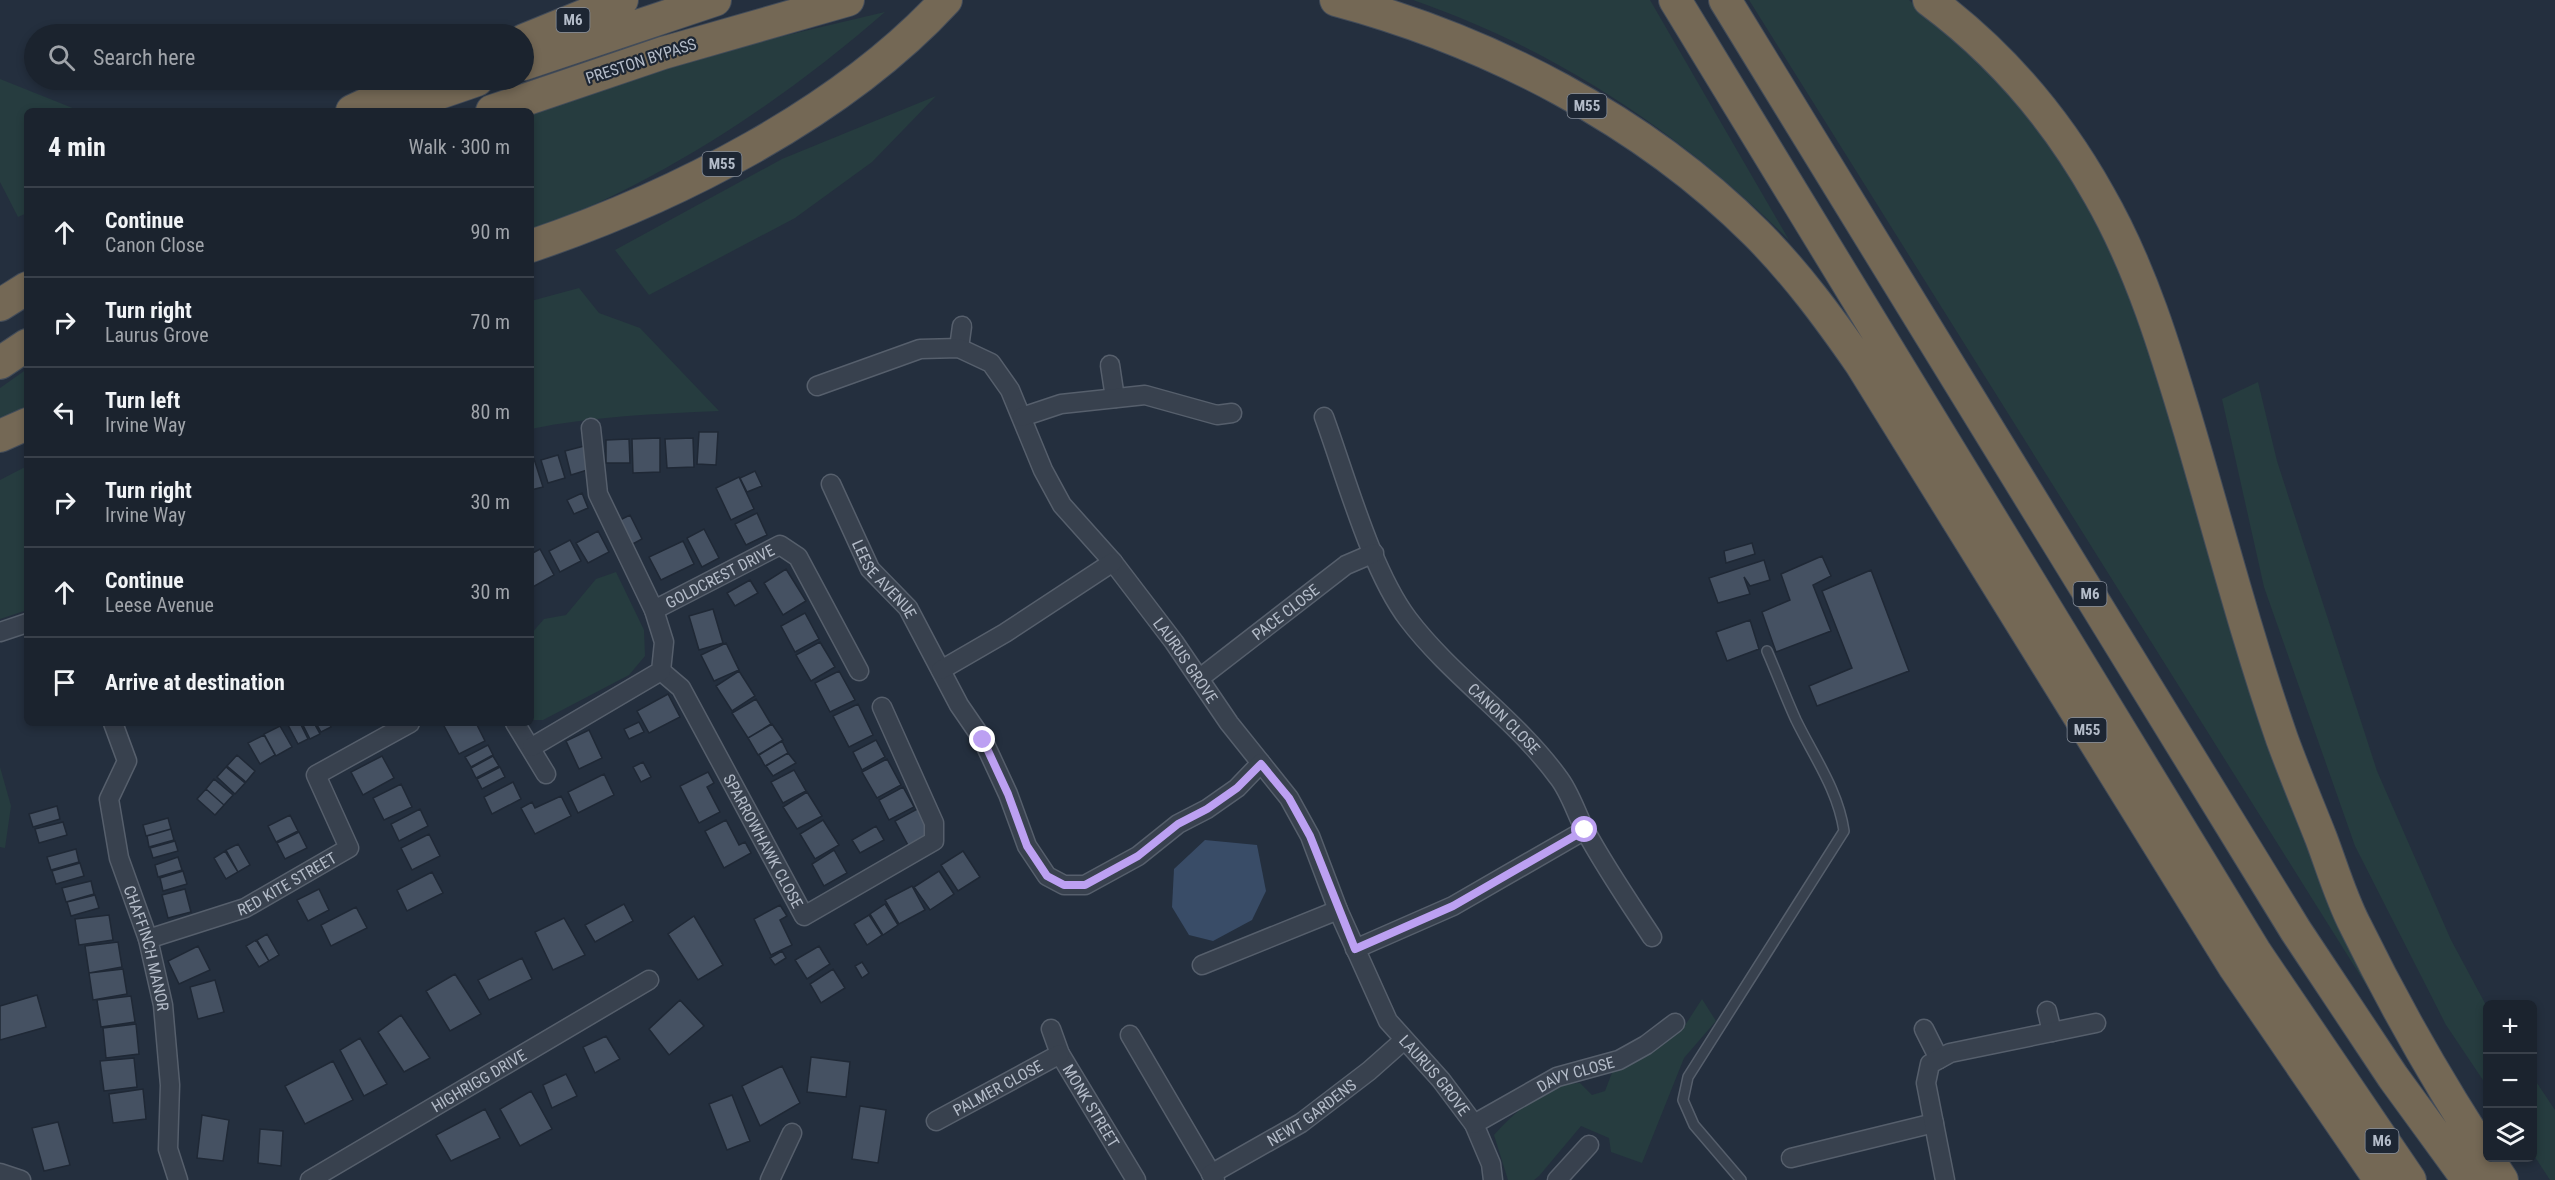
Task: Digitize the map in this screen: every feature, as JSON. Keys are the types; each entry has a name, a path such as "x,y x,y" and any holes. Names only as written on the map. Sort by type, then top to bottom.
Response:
{"highway":[{"name":"M6","path":"534,36 622,0"},
{"name":"PRESTON BYPASS","path":"534,61 715,0"},
{"name":"PRESTON BYPASS","path":"501,108 663,53 848,0"},
{"name":"M55","path":"534,245 574,231 752,150 822,104 894,49 946,0"},
{"name":"M55","path":"1336,0 1366,8 1462,44 1505,63 1606,116 1650,144 1721,200 1797,278 1861,364 2235,968 2380,1180"},
{"name":"M6","path":"1675,0 2256,953 2410,1180"},
{"name":"M6","path":"1725,0 2296,931 2393,1077 2468,1180"},
{"path":"1929,0 1985,48 2040,108 2072,149 2113,222 2141,285 2175,381 2249,637 2283,741 2358,932 2412,1034 2502,1180"},
{"path":"359,108 399,90"},
{"path":"396,108 448,90"},
{"path":"0,305 24,290"},
{"path":"0,342 24,327"},
{"path":"0,363 24,347"},
{"path":"0,436 24,425"},
{"path":"2311,811 2424,1027 2483,1125"},
{"path":"2507,1162 2519,1180"}],"street":[{"path":"959,348 962,326"},
{"name":"LAURUS GROVE","path":"817,386 920,349 959,348 991,363 1010,390 1062,505 1113,562 1200,678 1229,723 1289,798 1310,836 1338,910 1388,1021 1441,1080 1474,1124 1491,1164 1493,1180"},
{"path":"1110,365 1115,398"},
{"path":"1022,417 1061,404 1145,395 1216,415 1232,413"},
{"path":"1324,417 1374,553"},
{"name":"GOLDCREST DRIVE","path":"591,428 598,494 654,610 664,642 661,671"},
{"name":"LEESE AVENUE","path":"831,484 870,569 908,608 959,705 983,740 1027,846 1047,876 1064,885 1085,885 1138,856 1178,824 1207,809 1230,793 1261,764"},
{"name":"GOLDCREST DRIVE","path":"654,610 780,545 798,557 858,671"},
{"name":"CANON CLOSE","path":"1374,553 1407,618 1442,659 1532,742 1560,780 1585,830 1616,883 1653,938"},
{"name":"PACE CLOSE","path":"1200,678 1346,565 1374,553"},
{"path":"941,670 1005,633 1113,562"},
{"path":"0,632 24,624"},
{"path":"532,747 661,671"},
{"name":"SPARROWHAWK CLOSE","path":"661,671 681,688 804,916 934,841 934,823 882,707"},
{"name":"CHAFFINCH MANOR","path":"114,726 127,761 109,800 119,858 148,939 163,1005 170,1085 168,1149 178,1180"},
{"name":"RED KITE STREET","path":"148,939 245,908 349,848 316,775 405,726"},
{"path":"517,726 532,747 546,774"},
{"path":"1355,949 1453,906 1585,830"},
{"path":"1202,965 1338,910"},
{"name":"HIGHRIGG DRIVE","path":"310,1180 649,980"},
{"path":"2047,1011 2052,1032"},
{"name":"DAVY CLOSE","path":"1474,1124 1557,1077 1619,1060 1646,1045 1675,1023"},
{"path":"1945,1180 1926,1083 1930,1064 1950,1053 2096,1023"},
{"name":"MONK STREET","path":"1051,1029 1060,1054 1136,1180"},
{"path":"1924,1029 1939,1059"},
{"name":"NEWT GARDENS","path":"1130,1035 1213,1177 1301,1123 1369,1071 1404,1040"},
{"name":"PALMER CLOSE","path":"936,1121 1060,1054"},
{"path":"1791,1158 1934,1123"},
{"path":"771,1180 792,1133"},
{"path":"1557,1180 1589,1145"},
{"path":"0,1173 21,1180"}],"lane":[{"path":"1741,1180 1694,1125 1683,1100 1688,1077 1844,831 1841,814 1830,783 1796,720 1767,651"}],"green space":[{"path":"1413,0 1650,0 1789,240 1705,164 1661,130 1615,99 1517,44 1466,20"},
{"path":"1749,0 1909,0 1994,76 2055,149 2105,229 2400,1039"},
{"path":"885,12 803,78 761,109 717,137 627,189 534,231 534,112 720,51"},
{"path":"0,79 72,108 24,108 24,214 18,217 0,182"},
{"path":"936,96 872,162 795,218 649,295 615,250 782,159"},
{"path":"579,288 599,313 640,328 719,411 601,418 534,428 534,300"},
{"path":"24,371 24,407 0,419 0,388"},
{"path":"2258,382 2277,461 2377,771 2451,940 2483,1000 2483,1080 2446,1025 2355,846 2264,587 2222,399"},
{"path":"24,468 24,611 0,619 0,480"},
{"path":"616,572 644,630 645,656 629,675 543,720 534,720 534,631 544,619 566,615 596,579"},
{"path":"0,767 11,806 5,848 0,847"},
{"path":"1702,999 1716,1021 1684,1058 1642,1163 1611,1152 1609,1138 1581,1126 1534,1180 1508,1180 1494,1135 1512,1117 1532,1100 1568,1084 1580,1083 1592,1095 1605,1091 1613,1070 1682,1030"},
{"path":"2537,1083 2555,1110 2555,1180 2550,1180 2537,1160"}],"water":[{"path":"1205,840 1257,845 1266,891 1252,920 1213,941 1189,935 1172,907 1174,869"}],"building":[{"path":"699,432 718,432 716,465 697,464"},
{"path":"660,438 660,472 633,473 632,439"},
{"path":"693,438 694,467 667,468 665,439"},
{"path":"629,439 630,463 606,463 606,440"},
{"path":"588,445 594,468 571,475 565,451"},
{"path":"558,455 565,478 548,483 541,460"},
{"path":"534,459 543,487 534,489"},
{"path":"755,471 762,486 747,492 740,478"},
{"path":"739,477 754,509 731,520 716,488"},
{"path":"582,493 588,508 574,514 567,500"},
{"path":"757,513 767,535 746,545 735,524"},
{"path":"630,515 642,539 629,546 616,522"},
{"path":"704,529 719,558 702,567 687,538"},
{"path":"598,531 609,552 588,563 576,543"},
{"path":"570,540 581,561 560,572 549,551"},
{"path":"683,541 694,564 661,580 649,557"},
{"path":"1752,543 1755,554 1726,563 1724,551"},
{"path":"540,549 554,575 534,586 534,552"},
{"path":"1822,556 1831,576 1813,585 1831,631 1776,652 1762,612 1790,600 1781,574"},
{"path":"1764,560 1770,580 1750,586 1744,577 1750,594 1718,603 1709,578"},
{"path":"786,569 806,601 783,615 764,583"},
{"path":"1871,570 1909,671 1817,706 1809,686 1852,668 1822,591"},
{"path":"750,580 758,593 735,606 727,593"},
{"path":"713,609 723,643 699,650 689,616"},
{"path":"805,613 819,639 795,652 781,626"},
{"path":"1750,620 1759,649 1727,661 1716,632"},
{"path":"820,642 835,667 811,681 796,655"},
{"path":"726,643 739,670 714,681 701,655"},
{"path":"739,671 755,696 732,711 716,686"},
{"path":"839,671 855,700 830,712 815,683"},
{"path":"668,694 680,717 649,733 637,711"},
{"path":"756,699 771,724 748,738 732,713"},
{"path":"858,704 873,735 849,747 833,716"},
{"path":"639,722 644,732 629,739 624,729"},
{"path":"772,724 783,740 758,755 748,738"},
{"path":"280,726 292,747 276,756 264,734"},
{"path":"289,726 302,726 308,739 298,744"},
{"path":"304,726 316,726 320,734 310,739"},
{"path":"318,726 330,726 331,727 321,732"},
{"path":"444,726 478,726 485,741 459,754"},
{"path":"589,730 602,758 579,769 566,741"},
{"path":"264,735 275,755 260,764 248,743"},
{"path":"876,740 885,757 862,770 853,752"},
{"path":"782,741 788,753 765,766 759,755"},
{"path":"488,745 493,755 471,767 465,757"},
{"path":"788,753 796,763 773,776 766,766"},
{"path":"237,755 255,771 246,782 227,766"},
{"path":"382,756 394,778 363,795 351,772"},
{"path":"493,756 499,766 476,778 471,768"},
{"path":"887,759 901,785 877,798 862,772"},
{"path":"643,762 651,777 641,782 633,767"},
{"path":"226,767 245,783 235,794 217,777"},
{"path":"500,767 505,777 482,789 477,779"},
{"path":"794,770 806,791 783,803 771,782"},
{"path":"708,772 714,783 707,787 720,812 699,823 680,786"},
{"path":"604,774 614,795 578,813 568,792"},
{"path":"214,779 233,795 224,805 206,789"},
{"path":"513,782 521,799 492,814 484,797"},
{"path":"401,784 412,807 384,820 373,798"},
{"path":"903,787 914,807 889,820 879,800"},
{"path":"206,789 224,805 215,815 197,799"},
{"path":"807,792 822,816 797,829 783,807"},
{"path":"561,796 571,816 535,834 521,808 532,802 535,808"},
{"path":"57,806 60,819 33,827 29,814"},
{"path":"919,808 933,834 909,847 895,821"},
{"path":"420,809 428,826 399,841 391,824"},
{"path":"290,815 298,831 276,842 268,826"},
{"path":"168,818 171,829 146,836 143,825"},
{"path":"726,820 739,845 745,842 751,853 724,868 705,831"},
{"path":"823,820 839,845 815,859 800,834"},
{"path":"63,822 67,835 39,843 35,829"},
{"path":"876,826 884,840 860,853 852,840"},
{"path":"171,829 174,840 149,847 147,836"},
{"path":"299,832 307,848 285,859 277,843"},
{"path":"429,834 440,856 412,870 401,848"},
{"path":"175,841 178,851 153,858 150,848"},
{"path":"238,844 250,865 238,872 226,850"},
{"path":"76,849 79,862 51,870 47,857"},
{"path":"834,850 847,873 824,886 812,864"},
{"path":"225,851 238,872 226,879 214,858"},
{"path":"963,851 980,877 958,891 941,865"},
{"path":"178,857 182,870 158,877 155,865"},
{"path":"80,863 84,876 56,884 52,871"},
{"path":"183,871 187,884 163,891 160,878"},
{"path":"939,871 954,894 930,910 914,887"},
{"path":"432,872 443,893 407,911 397,890"},
{"path":"91,881 94,894 66,902 62,888"},
{"path":"912,886 925,910 899,924 885,900"},
{"path":"185,889 191,912 168,918 162,895"},
{"path":"319,889 329,910 308,921 297,900"},
{"path":"95,895 99,908 71,916 67,902"},
{"path":"624,904 633,921 595,942 585,925"},
{"path":"885,904 898,925 883,935 870,914"},
{"path":"780,905 787,916 780,920 792,945 771,955 754,919"},
{"path":"356,907 367,928 331,946 321,925"},
{"path":"109,915 113,940 79,945 75,919"},
{"path":"869,915 882,935 867,945 854,924"},
{"path":"694,916 723,965 698,980 668,934"},
{"path":"564,918 585,955 553,970 535,932"},
{"path":"267,934 279,955 269,961 257,940"},
{"path":"256,940 269,961 259,967 246,946"},
{"path":"118,942 122,967 89,973 85,946"},
{"path":"198,946 210,970 179,984 168,961"},
{"path":"819,946 830,964 807,979 795,960"},
{"path":"782,951 786,958 775,965 770,958"},
{"path":"522,958 532,979 489,1000 478,980"},
{"path":"862,962 869,973 862,978 855,966"},
{"path":"123,969 127,994 93,1000 89,973"},
{"path":"833,969 845,988 821,1003 810,984"},
{"path":"455,974 481,1014 450,1031 426,991"},
{"path":"215,980 224,1012 198,1019 190,987"},
{"path":"37,995 46,1027 0,1040 0,1006"},
{"path":"131,996 135,1022 101,1027 97,1000"},
{"path":"680,1000 704,1026 669,1055 649,1029"},
{"path":"401,1015 430,1058 404,1072 378,1032"},
{"path":"136,1024 139,1054 106,1058 103,1028"},
{"path":"606,1036 620,1059 595,1073 583,1047"},
{"path":"360,1038 387,1084 364,1096 340,1050"},
{"path":"811,1057 850,1062 846,1097 807,1092"},
{"path":"134,1058 137,1087 104,1091 100,1061"},
{"path":"333,1061 353,1100 305,1124 285,1086"},
{"path":"782,1066 800,1103 760,1126 742,1086"},
{"path":"566,1074 577,1096 552,1108 543,1085"},
{"path":"143,1089 146,1119 113,1123 109,1094"},
{"path":"531,1091 552,1129 520,1146 500,1109"},
{"path":"732,1095 750,1141 727,1150 709,1104"},
{"path":"860,1106 886,1110 878,1163 852,1159"},
{"path":"485,1109 500,1138 451,1161 436,1135"},
{"path":"202,1115 229,1120 223,1161 197,1158"},
{"path":"58,1122 70,1165 44,1171 32,1128"},
{"path":"260,1129 283,1131 281,1166 258,1163"}],"route":[{"path":"983,740 1008,794 1027,846 1047,876 1064,885 1085,885 1138,856 1178,824 1207,809 1237,788 1261,764 1289,798 1310,836 1355,949 1453,906 1585,830"}]}
